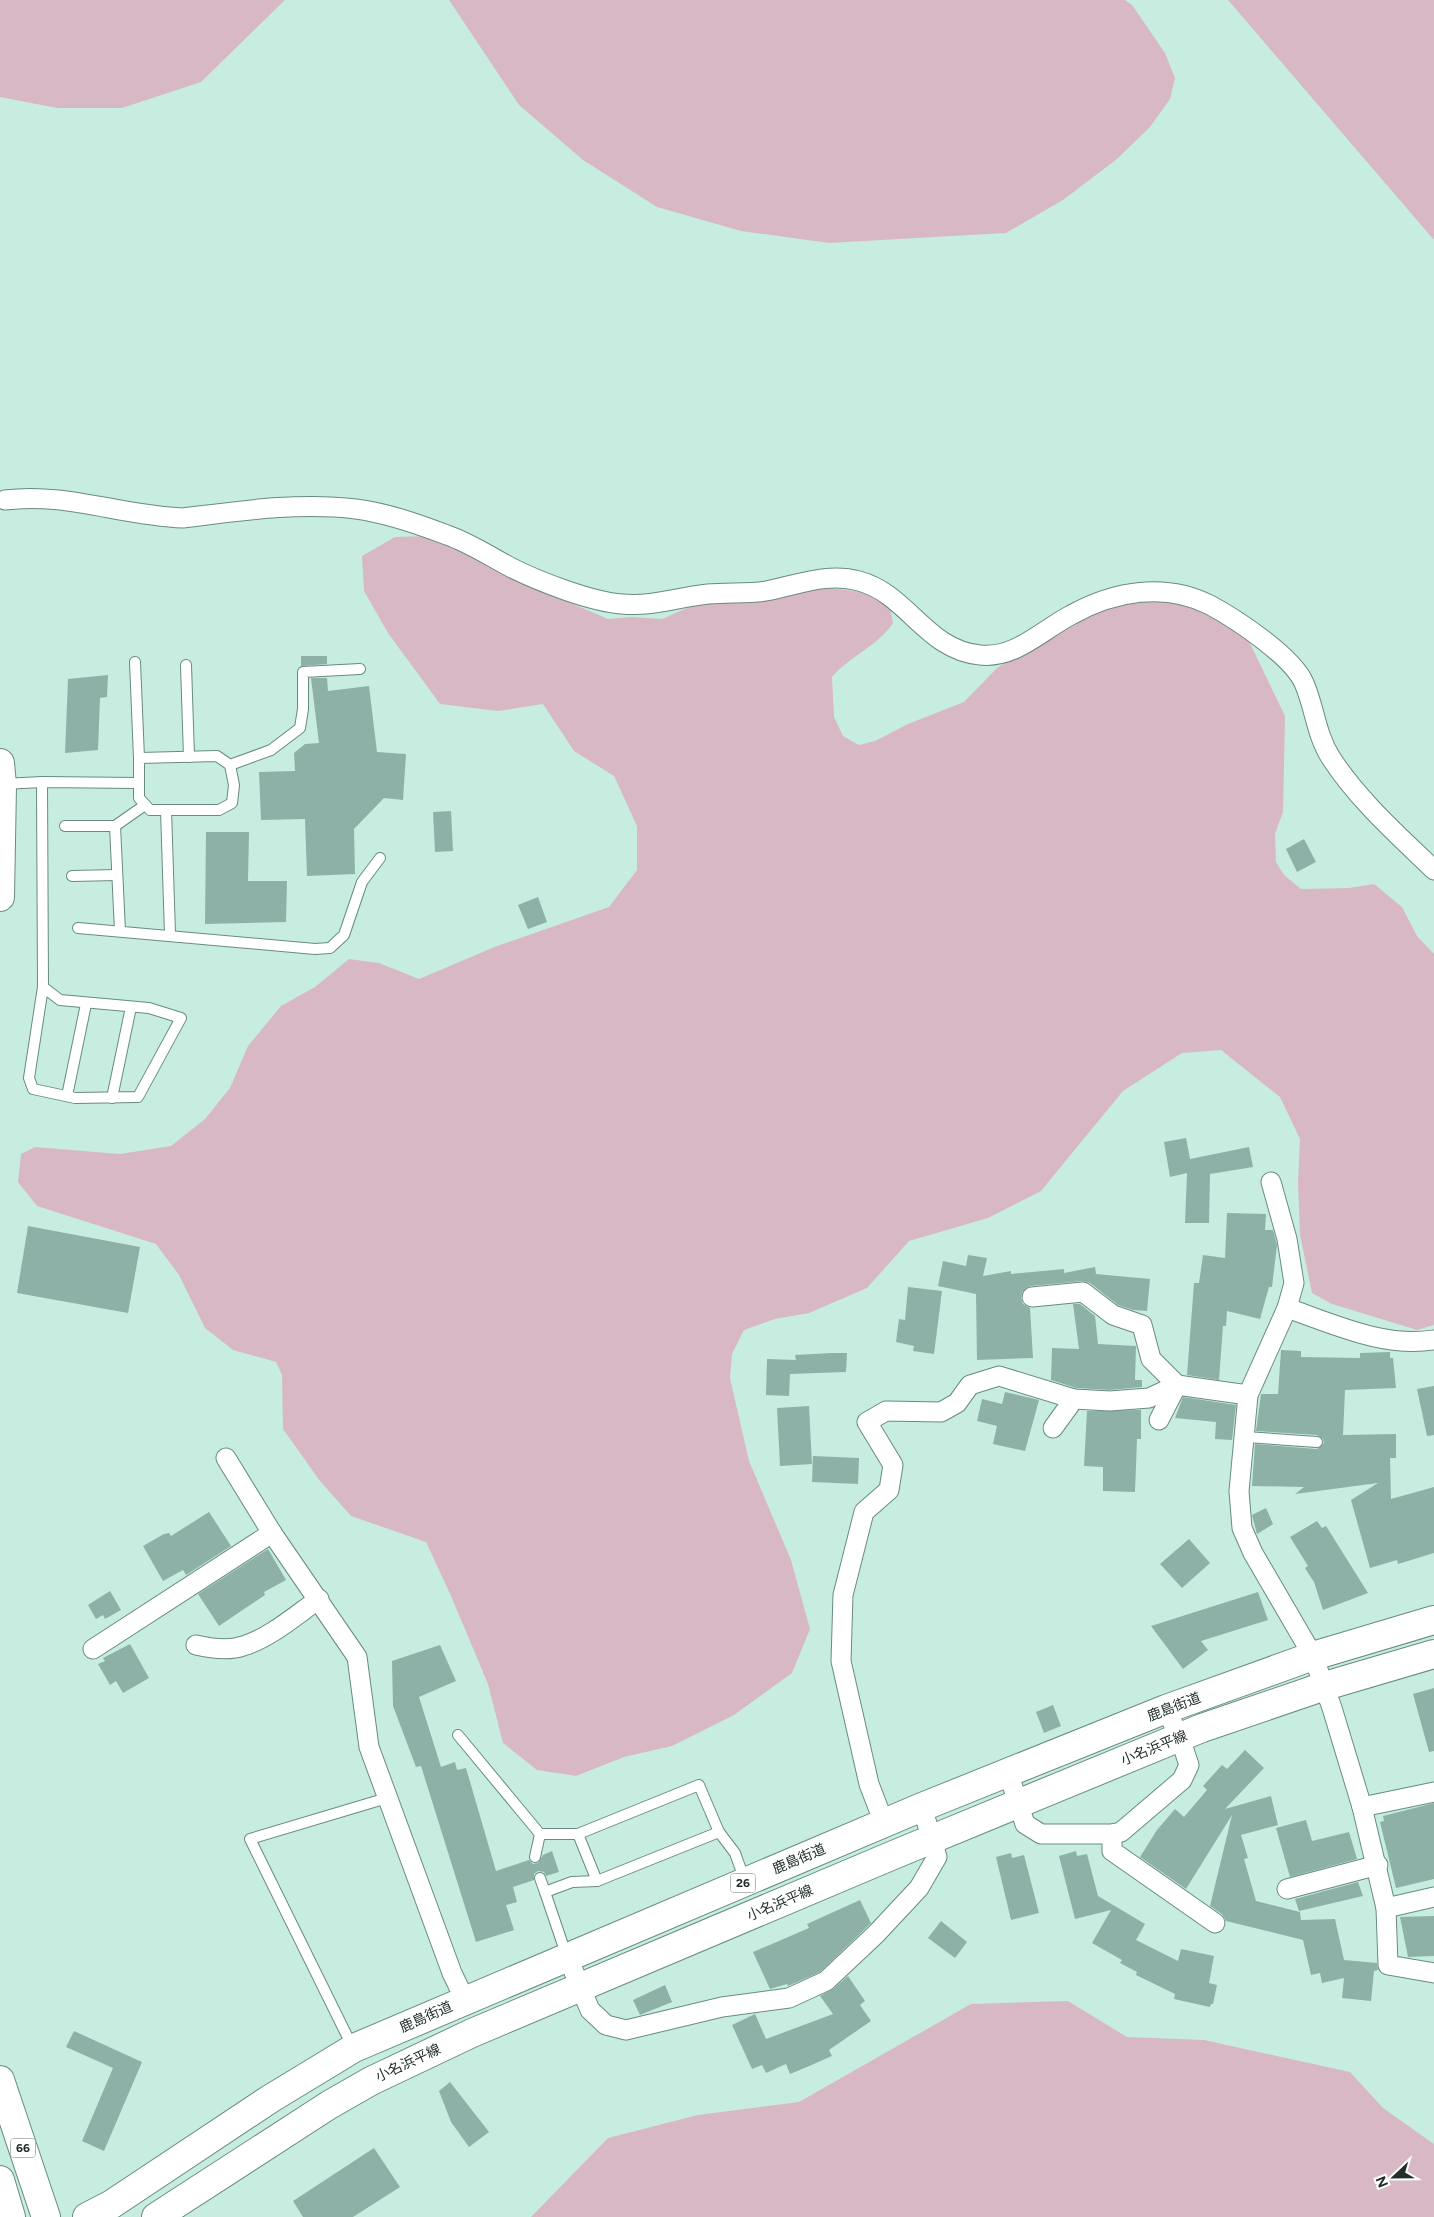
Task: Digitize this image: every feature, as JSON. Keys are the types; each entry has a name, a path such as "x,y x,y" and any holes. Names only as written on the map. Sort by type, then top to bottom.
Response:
{"main road":[{"path":"0,898 1,777"},
{"name":"鹿島街道","path":"87,2217 112,2204 270,2099 354,2048 922,1807 1166,1709 1313,1656 1434,1620"},
{"name":"小名浜平線","path":"156,2217 329,2105 371,2081 472,2033 931,1840 1180,1738 1324,1686 1434,1654"},
{"name":"66","path":"0,2080 46,2217"},
{"path":"0,2180 11,2217"}],"street":[{"path":"5,500 31,497 182,518 284,507 357,509 392,517 451,536 517,571 570,590 619,604 645,605 688,596 731,592 763,592 831,577 856,580 876,586 898,602 931,635 960,651 982,656 1009,652 1072,614 1126,593 1164,591 1191,597 1209,605 1260,638 1303,679 1315,724 1328,754 1357,793 1434,870"},
{"path":"1271,1182 1287,1239 1294,1283 1287,1308 1248,1395 1246,1437 1239,1492 1242,1528 1253,1553 1313,1656 1324,1686 1378,1865 1386,1908 1388,1966 1434,1974"},
{"path":"1032,1297 1083,1292 1112,1315 1142,1325 1151,1359 1176,1385"},
{"path":"1287,1308 1393,1341 1414,1343 1434,1340"},
{"path":"884,1823 869,1784 841,1661 843,1595 864,1512 889,1490 893,1465 867,1422 886,1411 941,1412 957,1403 970,1385 999,1376 1074,1399 1110,1401 1149,1398 1176,1385 1248,1395"},
{"path":"1158,1420 1176,1385"},
{"path":"1053,1428 1074,1399"},
{"path":"226,1458 272,1532 357,1656 368,1747 452,1973 465,2000"},
{"path":"93,1648 272,1532"},
{"path":"196,1645 209,1648 242,1647 272,1632 319,1600"},
{"path":"1008,1772 1025,1824 1041,1834 1112,1834 1121,1832 1182,1780 1189,1765 1180,1738 1166,1709"},
{"path":"1362,1807 1434,1792"},
{"path":"568,1958 590,2010 606,2025 626,2030 722,2007 789,1998 826,1981 876,1934 920,1888 937,1857 922,1807"},
{"path":"1112,1834 1112,1851 1215,1923"},
{"path":"1288,1889 1378,1865"},
{"path":"1386,1908 1434,1898"}],"lane":[{"path":"135,662 139,798 150,810 219,810 232,803 234,785 230,765 217,756 139,758"},
{"path":"186,665 189,757"},
{"path":"230,765 271,750 300,728 303,709 303,672 360,669"},
{"path":"1,777 42,782 138,783"},
{"path":"42,782 43,987 29,1078 33,1089 67,1096 138,1098 181,1018 149,1008 86,1004 60,1000 43,987"},
{"path":"65,826 115,826 145,805"},
{"path":"166,810 170,934"},
{"path":"115,826 120,931"},
{"path":"78,928 170,934 315,949 330,948 344,935 362,882 380,858"},
{"path":"72,876 117,875"},
{"path":"67,1096 86,1004"},
{"path":"112,1098 131,1007"},
{"path":"1246,1437 1317,1442"},
{"path":"458,1735 540,1834"},
{"path":"540,1834 578,1834 699,1785 719,1832 735,1853 745,1882"},
{"path":"354,2048 250,1839 387,1798"},
{"path":"545,1892 572,1882 597,1881 719,1832"},
{"path":"535,1857 540,1834"},
{"path":"578,1834 597,1881"},
{"path":"540,1878 568,1958"}],"shaded area":[{"path":"0,0 285,0 201,82 122,108 57,108 0,97"},
{"path":"449,0 1125,0 1132,5 1165,53 1175,78 1170,99 1150,127 1117,159 1063,200 1006,233 829,243 741,231 657,207 583,160 519,105"},
{"path":"1228,0 1434,0 1434,240"},
{"path":"429,536 550,594 608,619 632,617 662,619 694,605 744,601 821,587 862,592 890,607 893,623 872,645 839,669 832,677 834,717 843,736 859,745 875,741 908,724 964,702 997,668 1077,620 1134,600 1183,600 1245,633 1285,716 1283,812 1275,834 1276,862 1284,875 1301,889 1349,888 1374,884 1402,907 1417,936 1434,954 1434,1325 1417,1330 1332,1304 1312,1293 1300,1235 1298,1182 1300,1139 1280,1097 1221,1050 1182,1053 1123,1091 1041,1191 988,1218 909,1241 867,1288 809,1313 775,1319 744,1330 732,1354 730,1378 749,1461 791,1560 810,1629 792,1673 734,1715 672,1746 624,1757 576,1776 537,1770 503,1743 488,1684 426,1542 351,1516 320,1481 283,1429 282,1375 276,1362 233,1350 205,1328 179,1275 156,1244 37,1206 18,1182 21,1154 35,1147 120,1154 171,1146 205,1119 230,1088 248,1046 281,1006 315,987 349,959 379,963 419,979 497,946 609,907 637,870 637,826 614,776 574,751 543,704 498,711 440,704 388,633 364,591 362,556 395,537"},
{"path":"1068,2001 1127,2037 1204,2040 1350,2072 1383,2108 1434,2144 1434,2217 531,2217 608,2138 698,2115 799,2102 971,2004"}],"building":[{"path":"301,656 327,656 327,664 301,666"},
{"path":"108,675 107,697 100,698 98,750 65,753 68,679"},
{"path":"311,678 327,678 328,691 369,686 377,752 406,754 403,800 384,798 354,829 355,874 307,876 305,819 261,820 259,772 295,771 294,753 305,744 319,743"},
{"path":"451,811 453,851 435,852 433,812"},
{"path":"206,832 249,832 248,881 287,881 286,922 205,924"},
{"path":"1304,839 1316,862 1297,872 1286,849"},
{"path":"538,897 547,922 528,929 518,905"},
{"path":"1186,1138 1190,1159 1249,1147 1253,1167 1210,1174 1209,1223 1185,1223 1187,1173 1170,1177 1164,1142"},
{"path":"1227,1213 1266,1214 1265,1230 1273,1230 1277,1245 1272,1287 1269,1287 1260,1319 1227,1311 1226,1326 1223,1326 1219,1380 1187,1375 1194,1283 1199,1283 1203,1255 1225,1258"},
{"path":"28,1226 140,1247 128,1313 17,1293"},
{"path":"968,1255 987,1258 983,1276 1011,1271 1011,1274 1064,1269 1064,1273 1095,1267 1096,1274 1150,1279 1147,1311 1133,1310 1118,1305 1090,1283 1083,1281 1030,1286 1022,1292 1021,1298 1023,1304 1030,1308 1033,1358 977,1360 976,1294 938,1286 943,1261 966,1266"},
{"path":"908,1287 942,1291 934,1354 913,1351 914,1346 896,1342 899,1319 905,1320"},
{"path":"1073,1304 1080,1304 1095,1316 1098,1344 1136,1346 1135,1380 1142,1380 1142,1387 1110,1390 1076,1388 1051,1380 1052,1348 1079,1349"},
{"path":"1281,1350 1301,1351 1301,1357 1360,1358 1360,1353 1390,1352 1390,1358 1393,1358 1396,1388 1345,1390 1343,1435 1396,1434 1396,1458 1390,1458 1391,1499 1434,1487 1434,1553 1398,1564 1397,1560 1370,1568 1351,1500 1378,1483 1295,1494 1304,1487 1252,1486 1255,1444 1317,1449 1324,1443 1323,1439 1317,1435 1256,1431 1261,1394 1278,1394"},
{"path":"847,1353 846,1372 790,1374 789,1396 766,1395 767,1359 796,1360 795,1355"},
{"path":"1434,1386 1434,1435 1427,1436 1417,1389"},
{"path":"1005,1392 1039,1400 1025,1451 993,1444 997,1426 977,1421 982,1399 1002,1404"},
{"path":"1183,1397 1236,1405 1232,1440 1215,1439 1216,1422 1175,1418"},
{"path":"809,1406 812,1464 780,1466 777,1408"},
{"path":"1141,1410 1141,1439 1137,1439 1135,1492 1103,1491 1103,1467 1084,1466 1087,1411"},
{"path":"813,1456 859,1458 858,1484 812,1482"},
{"path":"1266,1508 1273,1524 1257,1534 1252,1515"},
{"path":"209,1512 231,1546 186,1575 183,1570 163,1581 143,1546 164,1534 169,1533 171,1536"},
{"path":"1317,1521 1322,1528 1326,1526 1368,1593 1323,1610 1314,1582 1305,1568 1308,1566 1290,1537"},
{"path":"1189,1539 1210,1563 1182,1588 1160,1564"},
{"path":"268,1549 286,1580 264,1592 265,1595 219,1626 198,1594"},
{"path":"110,1591 121,1610 105,1619 103,1615 96,1619 88,1605"},
{"path":"1258,1592 1268,1620 1201,1641 1208,1650 1183,1669 1151,1626"},
{"path":"130,1644 149,1678 123,1693 116,1681 110,1685 98,1664 105,1661 103,1658"},
{"path":"440,1645 456,1681 419,1697 441,1767 455,1762 457,1770 466,1768 496,1871 529,1860 533,1864 538,1863 543,1855 552,1851 559,1872 546,1876 544,1872 538,1871 534,1874 534,1880 513,1887 517,1902 506,1905 514,1930 476,1942 421,1766 416,1767 393,1706 392,1661"},
{"path":"1434,1688 1434,1751 1429,1752 1413,1694"},
{"path":"1053,1705 1061,1726 1044,1733 1036,1712"},
{"path":"1245,1750 1264,1768 1225,1809 1271,1796 1278,1825 1241,1835 1248,1858 1244,1859 1256,1901 1300,1912 1301,1920 1335,1919 1344,1960 1377,1963 1378,1970 1374,1971 1371,2001 1342,1998 1344,1978 1322,1983 1320,1973 1311,1975 1303,1940 1226,1921 1222,1914 1210,1906 1232,1815 1186,1889 1140,1857 1157,1830 1175,1809 1184,1817 1207,1790 1203,1786 1222,1765 1227,1769"},
{"path":"1434,1803 1434,1879 1396,1888 1380,1822 1384,1821 1383,1816"},
{"path":"1306,1820 1312,1841 1349,1832 1357,1859 1290,1877 1276,1828"},
{"path":"1076,1851 1077,1856 1087,1854 1098,1896 1145,1924 1136,1940 1178,1961 1181,1949 1214,1956 1209,1983 1217,1985 1213,2004 1210,2007 1174,1999 1175,1994 1136,1975 1137,1972 1120,1963 1122,1960 1092,1943 1111,1910 1075,1919 1059,1856"},
{"path":"1011,1853 1012,1858 1024,1855 1039,1913 1011,1920 996,1857"},
{"path":"1358,1882 1363,1896 1299,1911 1295,1899"},
{"path":"860,1900 871,1923 868,1926 820,1972 788,1986 787,1984 770,1989 753,1952 809,1928 807,1924"},
{"path":"1434,1916 1434,1956 1408,1957 1400,1917"},
{"path":"941,1921 967,1942 955,1958 928,1938"},
{"path":"848,1976 865,2001 860,2005 871,2021 829,2050 832,2056 790,2074 786,2064 766,2073 762,2065 752,2069 732,2025 755,2014 766,2039 833,2014 820,1996 833,1989"},
{"path":"665,1985 672,2002 640,2015 633,2000"},
{"path":"74,2031 142,2062 104,2151 82,2141 113,2068 66,2047"},
{"path":"450,2082 489,2132 469,2147 451,2122 439,2091"},
{"path":"374,2148 400,2187 353,2217 303,2217 293,2201"}]}
